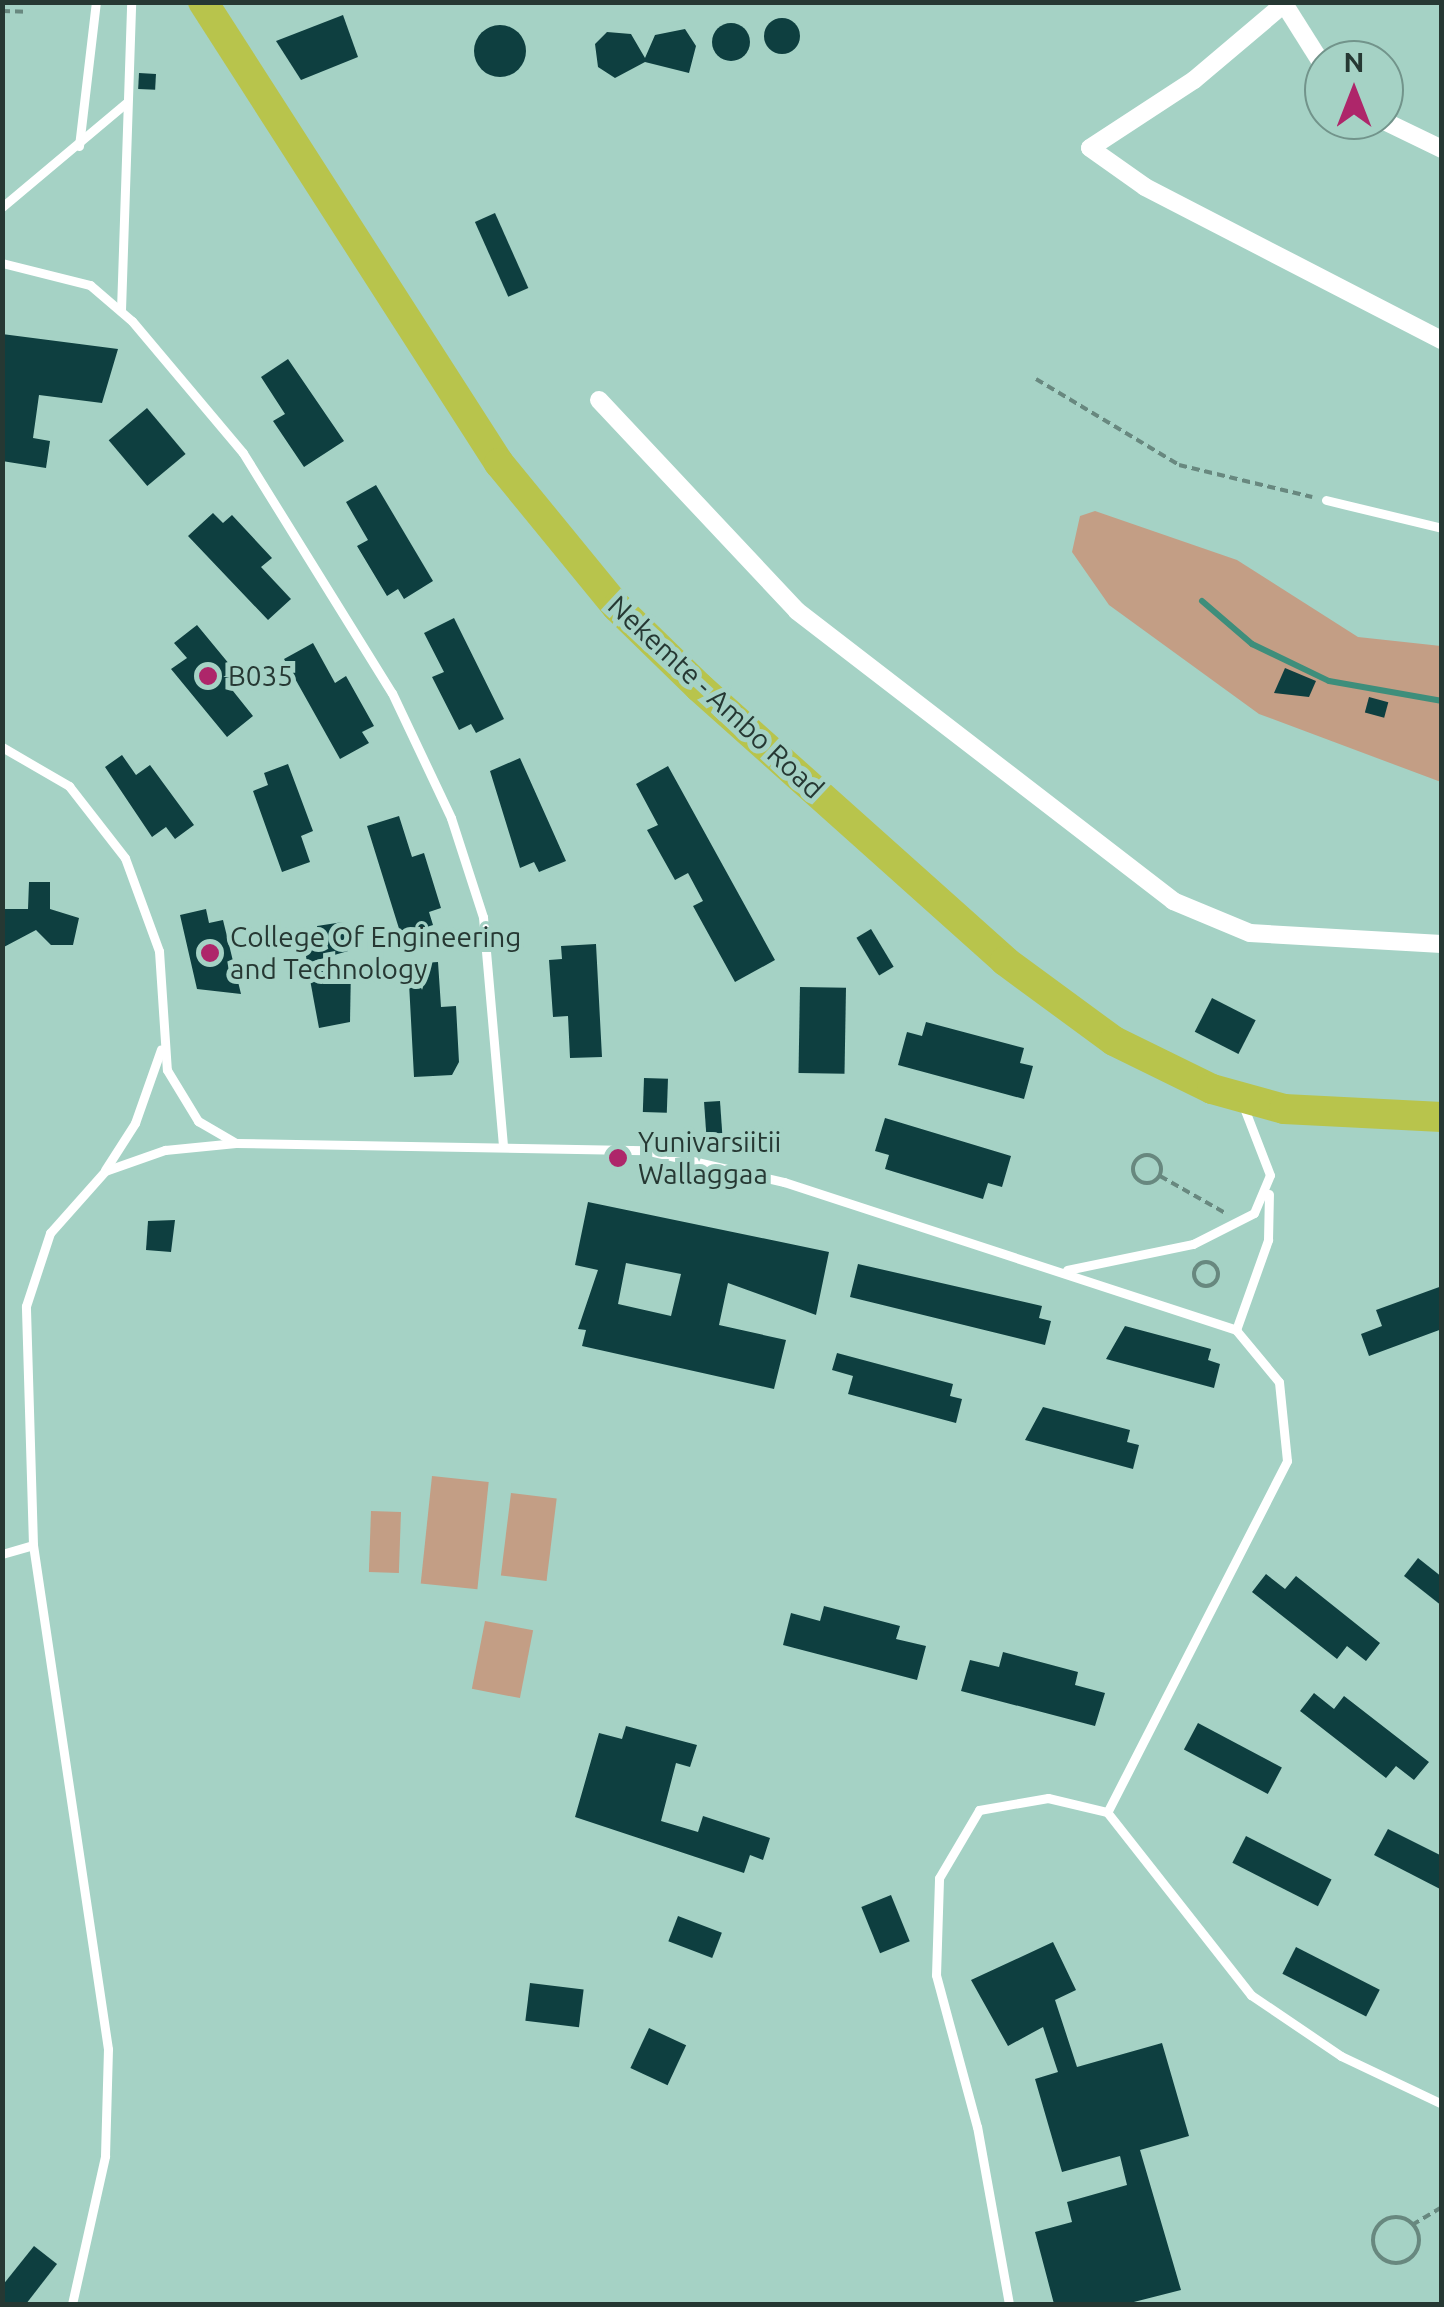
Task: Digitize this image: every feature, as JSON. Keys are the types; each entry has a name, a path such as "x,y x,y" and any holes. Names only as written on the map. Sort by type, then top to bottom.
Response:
{"highway":[{"name":"Nekemte - Ambo Road","path":"202,2 470,422 617,607 1059,1004 1141,1056 1241,1097 1338,1118 1442,1117"}],"street":[{"path":"1307,40 1283,3 1194,80 1090,148 1144,187 1442,340"},
{"path":"1404,131 1442,149"},
{"path":"599,400 797,611 1158,891 1250,933 1442,944"}],"lane":[{"path":"78,146 96,2"},
{"path":"121,310 131,2"},
{"path":"2,208 127,102"},
{"path":"2,263 74,278 121,310 250,464 424,752 489,944 503,1146"},
{"path":"1326,500 1442,528"},
{"path":"2,747 69,786 125,858 158,951 162,1046 186,1108 236,1144"},
{"path":"72,2304 105,2156 108,2037 33,1545 30,1278 50,1233 105,1171 135,1123 162,1046"},
{"path":"1236,1330 1268,1240 1268,1189 1241,1097"},
{"path":"105,1171 166,1150 236,1144 503,1146 691,1159 1064,1271 1236,1330 1279,1382 1287,1461 1107,1812"},
{"path":"1064,1271 1193,1244 1241,1222 1268,1189"},
{"path":"2,1554 33,1545"},
{"path":"1009,2304 977,2127 936,1975 940,1878 962,1827 991,1804 1048,1798 1107,1812 1251,1995 1341,2056 1442,2104"}],"path":[{"path":"2,11 28,12"},
{"path":"1036,379 1178,465 1326,500"},
{"path":"1160,1176 1155,1158 1134,1164 1140,1181 1160,1176 1241,1222"},
{"path":"1214,1264 1215,1283 1199,1284 1198,1265 1214,1264"},
{"path":"1412,2225 1412,2257 1397,2263 1376,2253 1380,2224 1412,2225 1442,2207"}],"shaded area":[{"path":"1095,511 1237,560 1358,637 1441,646 1441,782 1259,714 1109,605 1072,552 1080,516"},
{"path":"432,1476 489,1482 477,1589 421,1583"},
{"path":"511,1493 557,1499 547,1581 501,1575"},
{"path":"371,1511 401,1512 399,1573 369,1572"},
{"path":"485,1621 533,1630 520,1698 472,1689"}],"building":[{"path":"343,15 358,57 301,80 276,41"},
{"path":"782,18 795,23 800,36 795,49 782,54 769,49 764,36 769,23"},
{"path":"731,23 744,29 750,42 744,55 731,61 718,55 712,42 718,29"},
{"path":"500,25 518,33 526,51 518,69 500,77 482,69 474,51 482,33"},
{"path":"685,29 696,46 689,73 645,62 615,78 598,67 595,44 607,32 631,34 645,58 655,35"},
{"path":"139,73 156,74 155,90 138,89"},
{"path":"495,213 528,288 508,297 475,222"},
{"path":"2,334 118,349 102,403 39,395 33,438 50,441 46,468 2,461"},
{"path":"288,359 344,441 304,467 273,421 285,414 261,377"},
{"path":"147,408 186,454 147,486 109,440"},
{"path":"376,485 433,581 404,599 398,589 387,596 357,546 368,540 346,502"},
{"path":"213,513 223,523 232,515 272,558 261,567 291,599 268,620 188,536"},
{"path":"454,618 504,719 476,733 471,724 459,730 432,677 444,672 424,633"},
{"name":"B035","path":"197,625 244,682 233,691 253,716 227,737 171,669 187,658 174,643"},
{"path":"313,643 335,683 346,676 374,726 362,732 369,743 340,759 284,659"},
{"path":"1285,668 1316,681 1309,697 1274,693"},
{"path":"1369,697 1388,702 1384,718 1365,712"},
{"path":"122,755 136,775 150,765 194,825 175,839 166,827 152,837 105,767"},
{"path":"520,758 566,861 539,872 534,862 520,868 490,771"},
{"path":"288,764 313,831 301,836 310,862 282,872 253,791 268,785 264,773"},
{"path":"668,766 775,960 735,982 693,906 703,901 688,873 675,880 647,830 658,825 636,784"},
{"path":"399,816 412,857 424,853 441,908 429,912 433,925 401,935 367,826"},
{"path":"29,882 50,882 50,909 79,918 73,945 51,945 36,930 2,948 2,909 28,909"},
{"name":"College Of Engineering and Technology","path":"206,909 209,923 223,920 241,994 197,989 180,915"},
{"path":"343,922 348,951 307,963 304,942 319,939 317,926"},
{"path":"871,929 894,967 879,975 856,938"},
{"path":"596,944 602,1057 570,1058 568,1016 553,1017 549,960 562,959 561,946"},
{"path":"438,962 441,1007 456,1006 459,1062 452,1075 414,1077 408,964"},
{"path":"351,967 350,1022 319,1028 308,969"},
{"path":"800,987 846,988 844,1074 798,1073"},
{"path":"1212,998 1256,1020 1238,1054 1195,1032"},
{"path":"926,1022 1024,1048 1020,1063 1033,1066 1024,1099 898,1065 907,1032 922,1036"},
{"path":"644,1078 668,1079 667,1113 643,1112"},
{"path":"720,1101 722,1133 706,1134 704,1102"},
{"path":"885,1118 1011,1156 1002,1187 988,1183 983,1199 885,1169 889,1155 875,1151"},
{"path":"588,1202 829,1252 816,1315 728,1283 719,1325 786,1340 774,1389 582,1346 586,1330 578,1329 598,1270 575,1265","holes":["626,1263 681,1274 671,1316 618,1304"]},
{"path":"175,1220 171,1252 146,1250 148,1221"},
{"path":"858,1264 1042,1306 1039,1318 1051,1321 1045,1345 850,1297"},
{"path":"1442,1286 1442,1329 1369,1356 1361,1334 1382,1326 1376,1310"},
{"path":"1125,1326 1211,1349 1208,1360 1220,1364 1214,1388 1106,1359"},
{"path":"837,1353 953,1384 950,1396 962,1399 956,1423 848,1394 853,1376 832,1370"},
{"path":"1043,1407 1130,1430 1127,1442 1139,1445 1133,1469 1025,1440"},
{"path":"1418,1558 1442,1577 1442,1606 1404,1576"},
{"path":"1266,1574 1285,1589 1296,1576 1380,1643 1366,1661 1347,1646 1337,1659 1252,1592"},
{"path":"824,1606 900,1626 896,1639 926,1646 917,1680 783,1645 791,1613 820,1621"},
{"path":"1003,1652 1078,1672 1075,1685 1105,1693 1095,1726 961,1691 970,1660 999,1667"},
{"path":"1314,1693 1334,1709 1344,1696 1429,1762 1414,1780 1396,1766 1386,1778 1300,1711"},
{"path":"1198,1723 1282,1768 1268,1794 1184,1749"},
{"path":"626,1726 697,1745 690,1767 676,1763 661,1821 698,1832 703,1816 770,1838 763,1860 750,1855 744,1873 575,1817 599,1733 622,1739"},
{"path":"1388,1829 1442,1856 1442,1890 1374,1855"},
{"path":"1246,1836 1332,1880 1318,1906 1232,1863"},
{"path":"891,1895 910,1941 880,1953 861,1907"},
{"path":"678,1916 722,1933 712,1958 668,1941"},
{"path":"1053,1942 1076,1990 1055,2000 1077,2067 1162,2043 1189,2136 1140,2150 1181,2290 1126,2304 1054,2304 1035,2232 1072,2222 1067,2202 1127,2185 1120,2156 1062,2172 1035,2079 1058,2072 1043,2027 1008,2046 971,1980"},
{"path":"1296,1947 1380,1990 1366,2016 1282,1974"},
{"path":"530,1983 584,1990 579,2027 525,2021"},
{"path":"649,2028 686,2045 668,2085 630,2068"},
{"path":"34,2246 57,2264 26,2304 2,2304 2,2286"}],"waterway":[{"path":"1202,601 1252,644 1329,681 1442,701"}],"place":[{"name":"B035","path":"208,676"},
{"name":"College Of Engineering and Technology","path":"210,953"},
{"name":"Yunivarsiitii Wallaggaa","path":"618,1158"}]}
